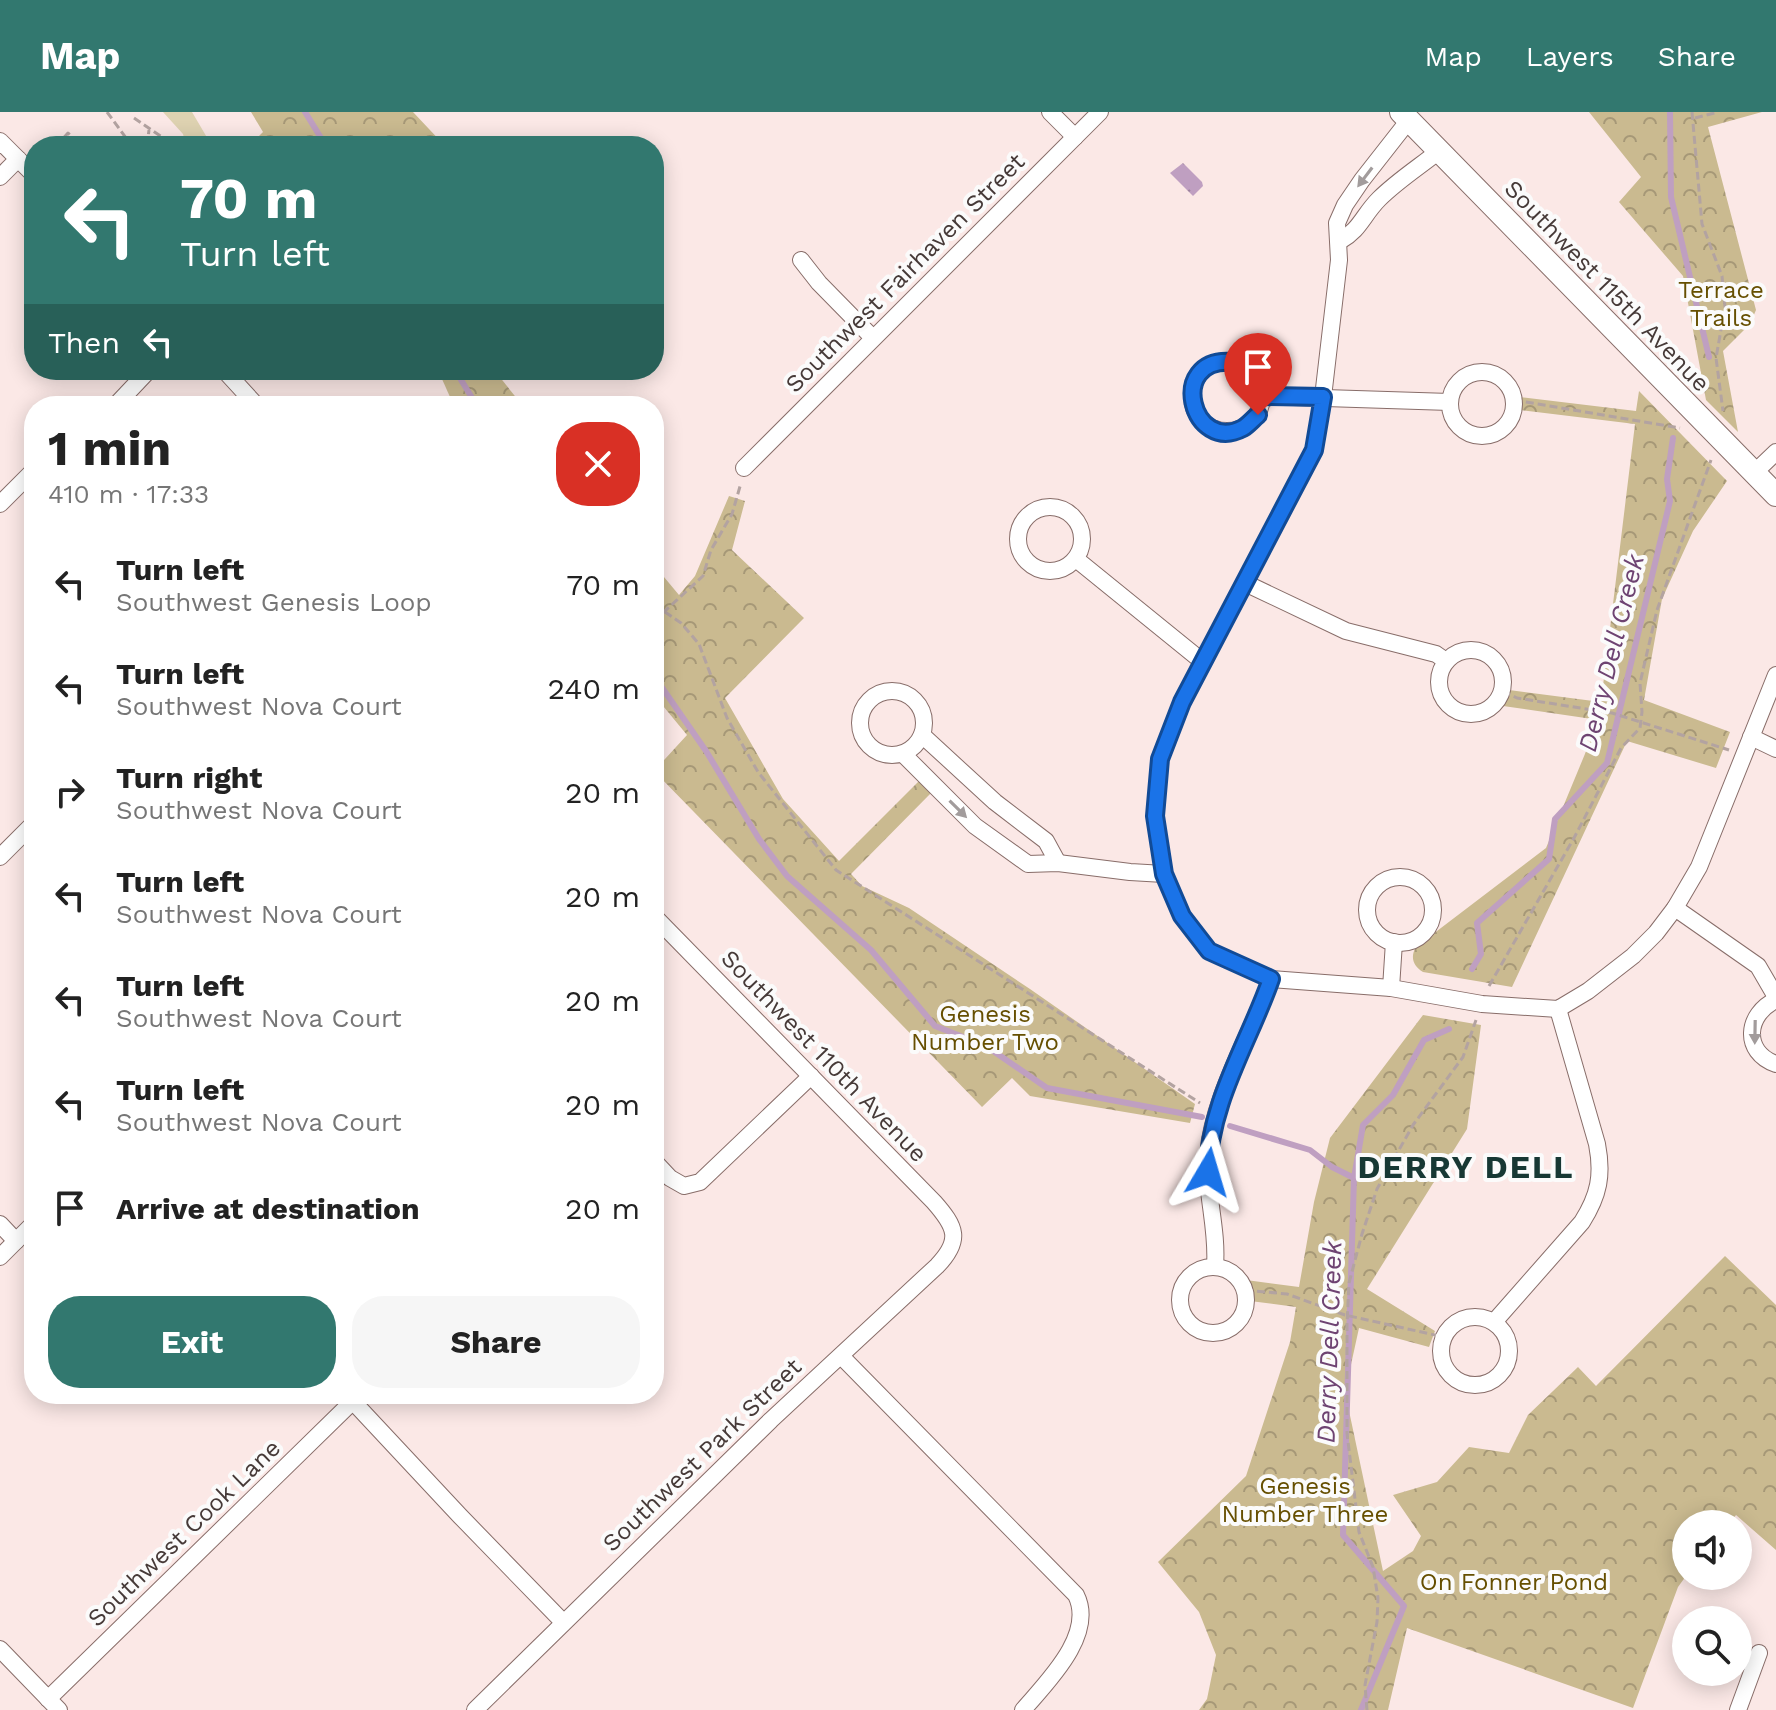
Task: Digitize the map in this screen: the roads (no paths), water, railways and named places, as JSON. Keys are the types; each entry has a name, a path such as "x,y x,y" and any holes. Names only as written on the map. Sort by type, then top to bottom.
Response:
{"street":[{"path":"1050,112 1075,137"},
{"name":"Southwest Fairhaven Street","path":"744,468 1100,112"},
{"path":"1405,116 1345,205 1337,223 1340,241 1314,450 1182,702 1160,759 1155,816 1164,874 1182,916 1209,951 1271,979 1391,988 1482,1004 1558,1009 1588,991 1633,956 1675,908 1699,867 1776,675"},
{"name":"Southwest 115th Avenue","path":"1405,116 1776,495"},
{"path":"0,141 24,165"},
{"path":"1340,241 1355,233 1383,195 1439,151"},
{"path":"0,177 18,159"},
{"path":"801,260 873,338"},
{"path":"1220,361 1239,362 1254,373 1263,396 1258,415 1243,428 1225,432 1210,428 1198,418 1191,397 1194,381 1203,369 1220,361"},
{"path":"1486,372 1506,382 1514,400 1508,423 1495,433 1482,436 1464,431 1453,418 1450,402 1456,385 1470,374 1486,372"},
{"path":"124,396 140,380"},
{"path":"233,380 248,396"},
{"path":"1263,396 1450,402"},
{"path":"1754,473 1776,452"},
{"path":"0,504 24,480"},
{"path":"1044,507 1070,513 1079,524 1082,536 1076,559 1056,571 1043,571 1030,565 1018,545 1018,531 1023,521 1044,507"},
{"path":"1076,559 1203,662"},
{"path":"1245,583 1346,631 1436,654 1446,661"},
{"path":"1466,649 1491,655 1499,663 1504,677 1503,691 1494,705 1478,714 1467,715 1453,709 1441,695 1439,682 1446,661 1466,649"},
{"path":"889,691 910,696 923,713 922,735 911,750 903,754 881,754 864,741 860,720 863,709 878,693 889,691"},
{"path":"922,735 995,802 1046,841 1058,863"},
{"path":"1751,737 1776,749"},
{"path":"903,754 975,826 1028,864 1058,863 1164,874"},
{"path":"0,857 24,833"},
{"path":"1409,877 1426,888 1432,898 1434,912 1430,925 1420,937 1409,942 1394,942 1378,934 1371,925 1367,913 1369,898 1376,887 1388,879 1409,877"},
{"path":"1675,908 1758,966 1776,998 1756,1015 1752,1029 1754,1044 1760,1054 1776,1064"},
{"name":"Southwest 110th Avenue","path":"664,926 940,1209 952,1224 954,1234"},
{"path":"1391,988 1394,942"},
{"path":"1215,1266 1217,1240 1210,1199 1208,1152 1218,1111 1271,979"},
{"path":"1494,1322 1582,1222 1600,1185 1601,1164 1597,1144 1558,1009"},
{"path":"664,1172 684,1186 700,1182 811,1076"},
{"path":"0,1224 16,1241"},
{"path":"0,1257 24,1233"},
{"name":"Southwest Park Street","path":"475,1710 950,1252 954,1234"},
{"path":"1215,1266 1231,1271 1245,1290 1246,1303 1242,1316 1231,1328 1218,1333 1205,1333 1184,1318 1179,1306 1179,1292 1186,1279 1202,1268 1215,1266"},
{"path":"1479,1317 1494,1322 1509,1345 1508,1361 1499,1376 1484,1384 1471,1385 1455,1379 1445,1368 1441,1352 1444,1337 1456,1323 1479,1317"},
{"path":"841,1356 1071,1589 1080,1602 1081,1615 1071,1649 1023,1710"},
{"name":"Southwest Cook Lane","path":"54,1704 343,1404"},
{"path":"356,1404 563,1622"},
{"path":"0,1649 54,1704"},
{"path":"1738,1710 1759,1653"}],"water":[{"path":"1183,163 1202,182 1203,186 1193,196 1170,173"}],"waterway":[{"path":"305,112 320,136"},
{"name":"Derry Dell Creek","path":"1670,112 1671,197 1709,357"},
{"path":"461,380 471,396"},
{"name":"Derry Dell Creek","path":"1472,969 1481,954 1477,923 1549,859 1555,819 1607,763 1670,501 1667,479 1673,438"},
{"path":"664,690 706,751 759,839 787,876 871,950 935,1026 986,1046 1047,1088 1202,1117"},
{"name":"Derry Dell Creek","path":"1361,1710 1404,1606 1343,1535 1354,1178 1363,1125 1393,1095 1424,1040 1449,1029"},
{"path":"1230,1126 1310,1150 1332,1167 1354,1178"}],"district":[{"name":"DERRY DELL","path":"1466,1167"}],"park label":[{"name":"Terrace Trails","path":"1721,304"},
{"name":"Genesis Number Two","path":"985,1028"},
{"name":"Genesis Number Three","path":"1305,1500"},
{"name":"On Fonner Pond","path":"1514,1582"}]}
